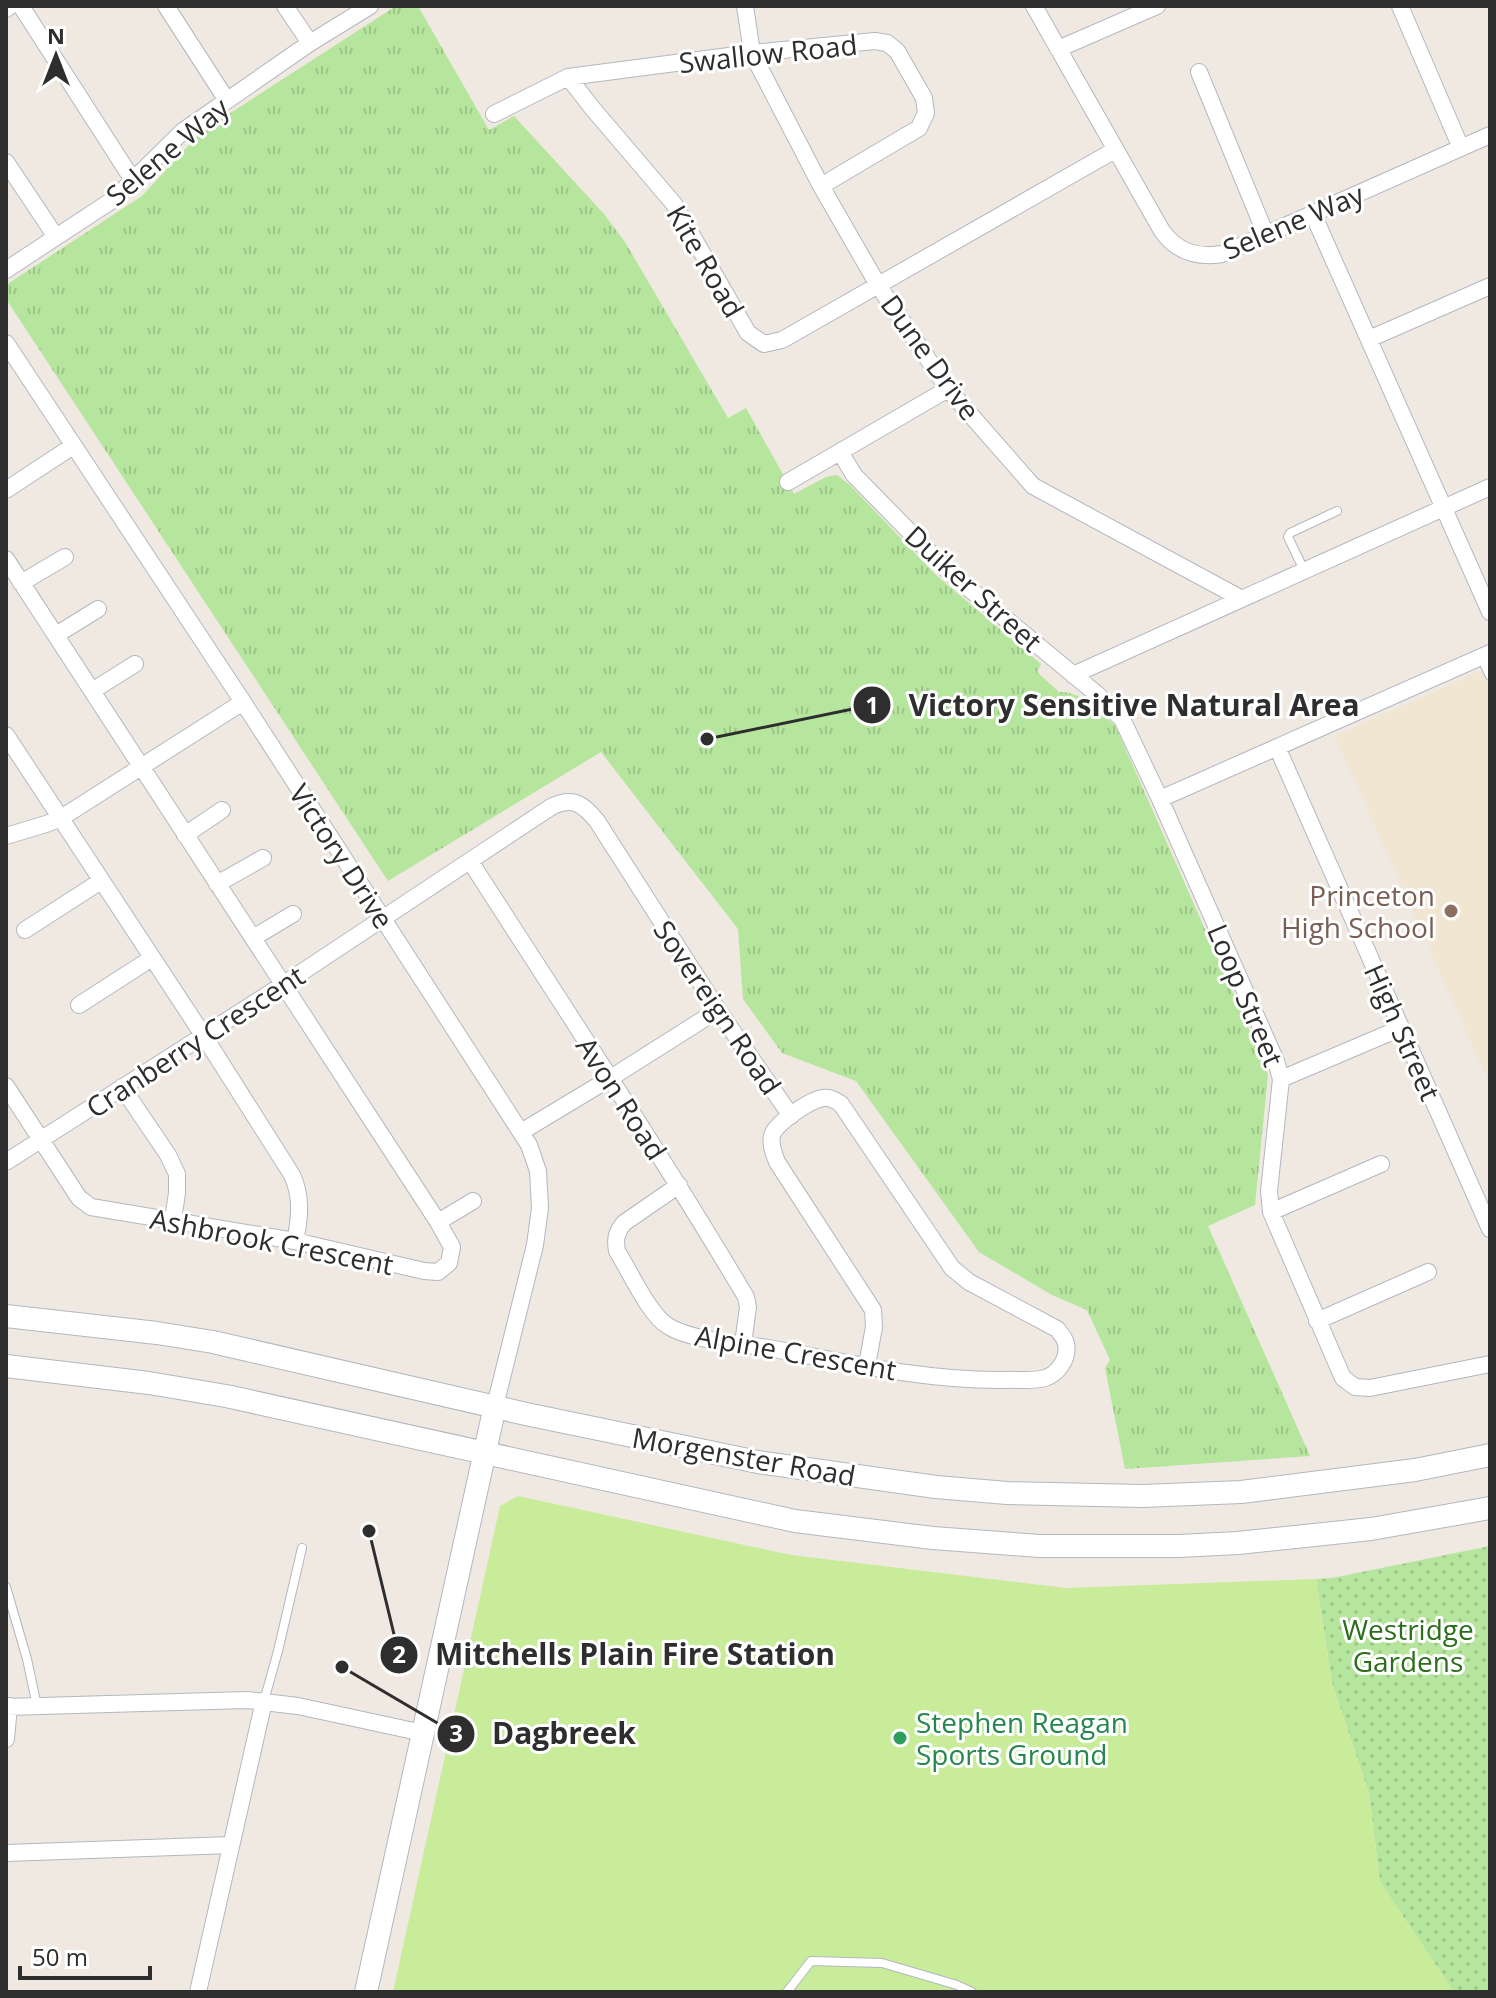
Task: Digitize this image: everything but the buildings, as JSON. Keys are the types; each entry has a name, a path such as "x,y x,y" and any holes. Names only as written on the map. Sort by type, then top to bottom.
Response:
{"main road":[{"name":"Morgenster Road","path":"6,1316 213,1342 758,1462 900,1483 1007,1493 1143,1496 1241,1492 1415,1470 1490,1455"},
{"name":"Morgenster Road","path":"6,1366 70,1372 226,1396 795,1521 900,1535 1004,1544 1179,1546 1371,1529 1490,1508"},
{"path":"366,1992 495,1406"}],"street":[{"path":"21,6 135,179"},
{"path":"166,6 226,99"},
{"path":"285,6 310,43"},
{"name":"Selene Way","path":"6,270 114,199 183,131 226,99 370,6"},
{"name":"Dune Drive","path":"745,6 752,53 821,186 878,285 948,389 1033,486 1242,599"},
{"name":"Selene Way","path":"1034,6 1162,231 1182,250 1201,256 1222,254 1490,135"},
{"path":"1058,49 1157,6"},
{"path":"1400,6 1461,148"},
{"name":"Swallow Road","path":"494,114 568,77 752,53 875,41 887,43 897,51 924,98 926,113 919,128 821,186"},
{"path":"1199,72 1266,235"},
{"name":"Kite Road","path":"568,77 674,204 748,333 764,344 782,340 878,285"},
{"path":"878,285 1115,150"},
{"path":"6,162 56,237"},
{"path":"1313,214 1490,612"},
{"path":"1369,339 1490,286"},
{"name":"Victory Drive","path":"6,343 243,702 529,1145 538,1171 540,1208 535,1245 495,1406"},
{"path":"788,482 948,389"},
{"path":"6,490 73,446"},
{"name":"Duiker Street","path":"840,452 854,475 949,572 1098,695 1122,719 1160,799"},
{"path":"1073,675 1490,487"},
{"path":"21,583 65,557"},
{"path":"6,559 438,1222 473,1201"},
{"path":"56,635 98,609"},
{"path":"1160,799 1486,655"},
{"path":"92,691 135,664"},
{"path":"6,836 61,818 243,702"},
{"path":"6,735 297,1185 299,1210 295,1241"},
{"name":"High Street","path":"1277,747 1490,1229"},
{"name":"Loop Street","path":"1160,799 1276,1061 1281,1079 1269,1191 1271,1212 1343,1378 1355,1387 1370,1388 1490,1364"},
{"name":"Cranberry Crescent","path":"6,1162 284,984 551,807 568,802"},
{"name":"Sovereign Road","path":"568,802 581,804 597,821 718,1010 791,1116 818,1099 830,1098 841,1104 952,1268 969,1282 1057,1329 1067,1348 1061,1365"},
{"path":"185,835 222,810"},
{"path":"217,884 263,858"},
{"name":"Avon Road","path":"470,861 679,1185 746,1297 748,1307 743,1344"},
{"path":"25,930 101,881"},
{"path":"253,938 293,914"},
{"path":"79,1005 152,958"},
{"path":"521,1132 718,1010"},
{"path":"1281,1079 1401,1028"},
{"name":"Ashbrook Crescent","path":"6,1086 79,1198 91,1207 295,1241 438,1272 449,1263 452,1247 438,1222"},
{"path":"122,1087 168,1155 177,1174 173,1220"},
{"path":"791,1116 774,1131 772,1147 777,1162 873,1310 874,1327 867,1365"},
{"path":"1271,1212 1381,1164"},
{"name":"Alpine Crescent","path":"679,1185 624,1223 616,1241 617,1251 656,1315 674,1330 708,1339 947,1378 1036,1379 1055,1373 1061,1365"},
{"path":"1317,1321 1428,1272"},
{"path":"6,1739 8,1706 230,1700 298,1706 423,1733"},
{"path":"198,1992 264,1701"},
{"path":"6,1853 231,1845"}],"lane":[{"path":"1305,571 1288,537 1290,533 1337,511"},
{"path":"1486,655 1490,676"},
{"path":"264,1701 302,1548"},
{"path":"6,1587 37,1706"},
{"path":"787,1992 811,1961 882,1963 972,1992"}],"shaded area":[{"name":"Princeton High School","path":"1490,667 1490,1085 1335,736"}],"green space":[{"path":"396,6 418,6 489,130 514,116 604,214 625,242 728,418 746,408 794,494 826,477 837,475 936,575 1041,664 1037,672 1059,692 1082,698 1115,725 1268,1075 1255,1205 1208,1226 1310,1456 1125,1469 1105,1368 1110,1360 1087,1310 1052,1295 979,1252 856,1081 782,1053 743,999 738,929 601,752 388,881 6,299 6,285 142,196 201,132"},
{"name":"Stephen Reagan Sports Ground","path":"518,1496 791,1555 1066,1588 1316,1579 1332,1683 1369,1793 1380,1882 1454,1992 393,1992 500,1506"},
{"name":"Westridge Gardens","path":"1490,1546 1490,1992 1454,1992 1380,1882 1369,1793 1332,1683 1316,1579"}],"place":[{"name":"Victory Sensitive Natural Area","path":"707,739"},
{"name":"Princeton High School","path":"1451,911"},
{"name":"Mitchells Plain Fire Station","path":"369,1531"},
{"name":"Dagbreek","path":"342,1667"},
{"name":"Stephen Reagan Sports Ground","path":"900,1738"}]}
